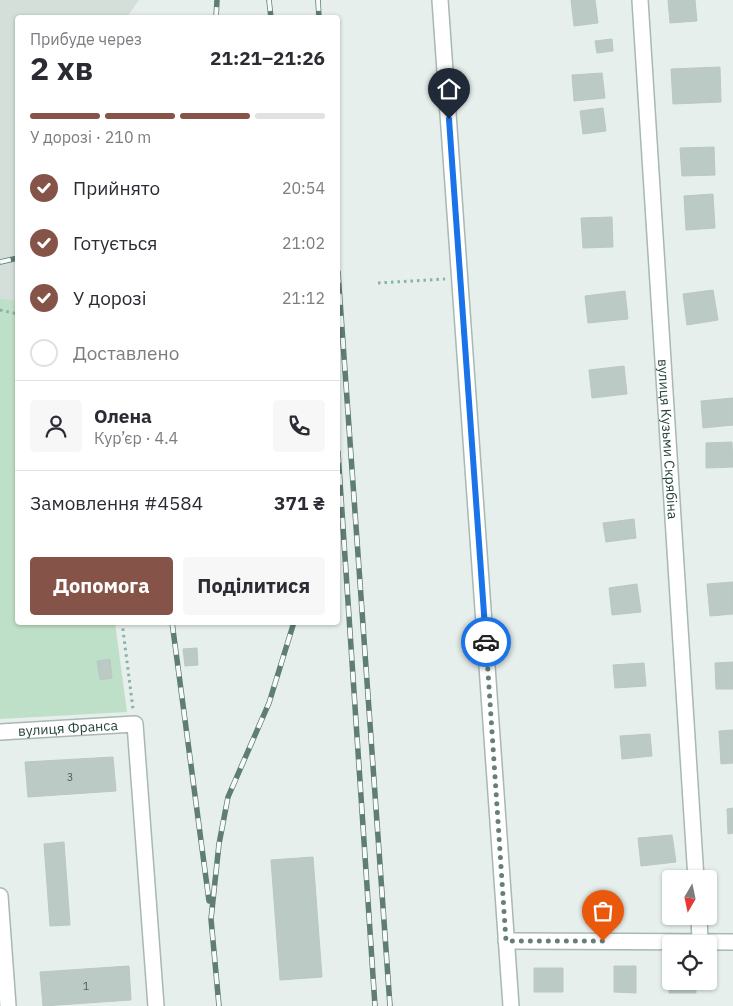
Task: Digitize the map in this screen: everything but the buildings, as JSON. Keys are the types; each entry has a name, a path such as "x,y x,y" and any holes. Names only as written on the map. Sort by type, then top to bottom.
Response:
{"street":[{"path":"440,0 511,1006"},
{"name":"вулиця Кузьми Скрябіна","path":"640,0 695,870"},
{"path":"136,724 156,1006"},
{"name":"вулиця Франса","path":"0,732 136,724"},
{"path":"0,896 8,1006"},
{"path":"506,941 662,942"},
{"path":"717,942 733,942"}],"path":[{"path":"378,283 461,278"},
{"path":"0,310 15,313"},
{"path":"122,625 136,724"}],"shaded area":[{"path":"0,0 139,0 128,15 15,15 15,301 0,298"}],"green space":[{"path":"0,298 15,301 15,625 115,625 127,712 0,719"}],"railway":[{"path":"216,15 217,0"},
{"path":"269,0 271,15"},
{"path":"318,0 319,15"},
{"path":"0,262 15,259"},
{"path":"340,300 390,1006"},
{"path":"340,482 375,1006"},
{"path":"172,625 209,901"},
{"path":"219,1006 211,919 219,844 228,797 269,703 293,625"}],"way so far":[{"path":"486,642 506,941 603,941"}],"route":[{"path":"449,119 486,642"}]}
